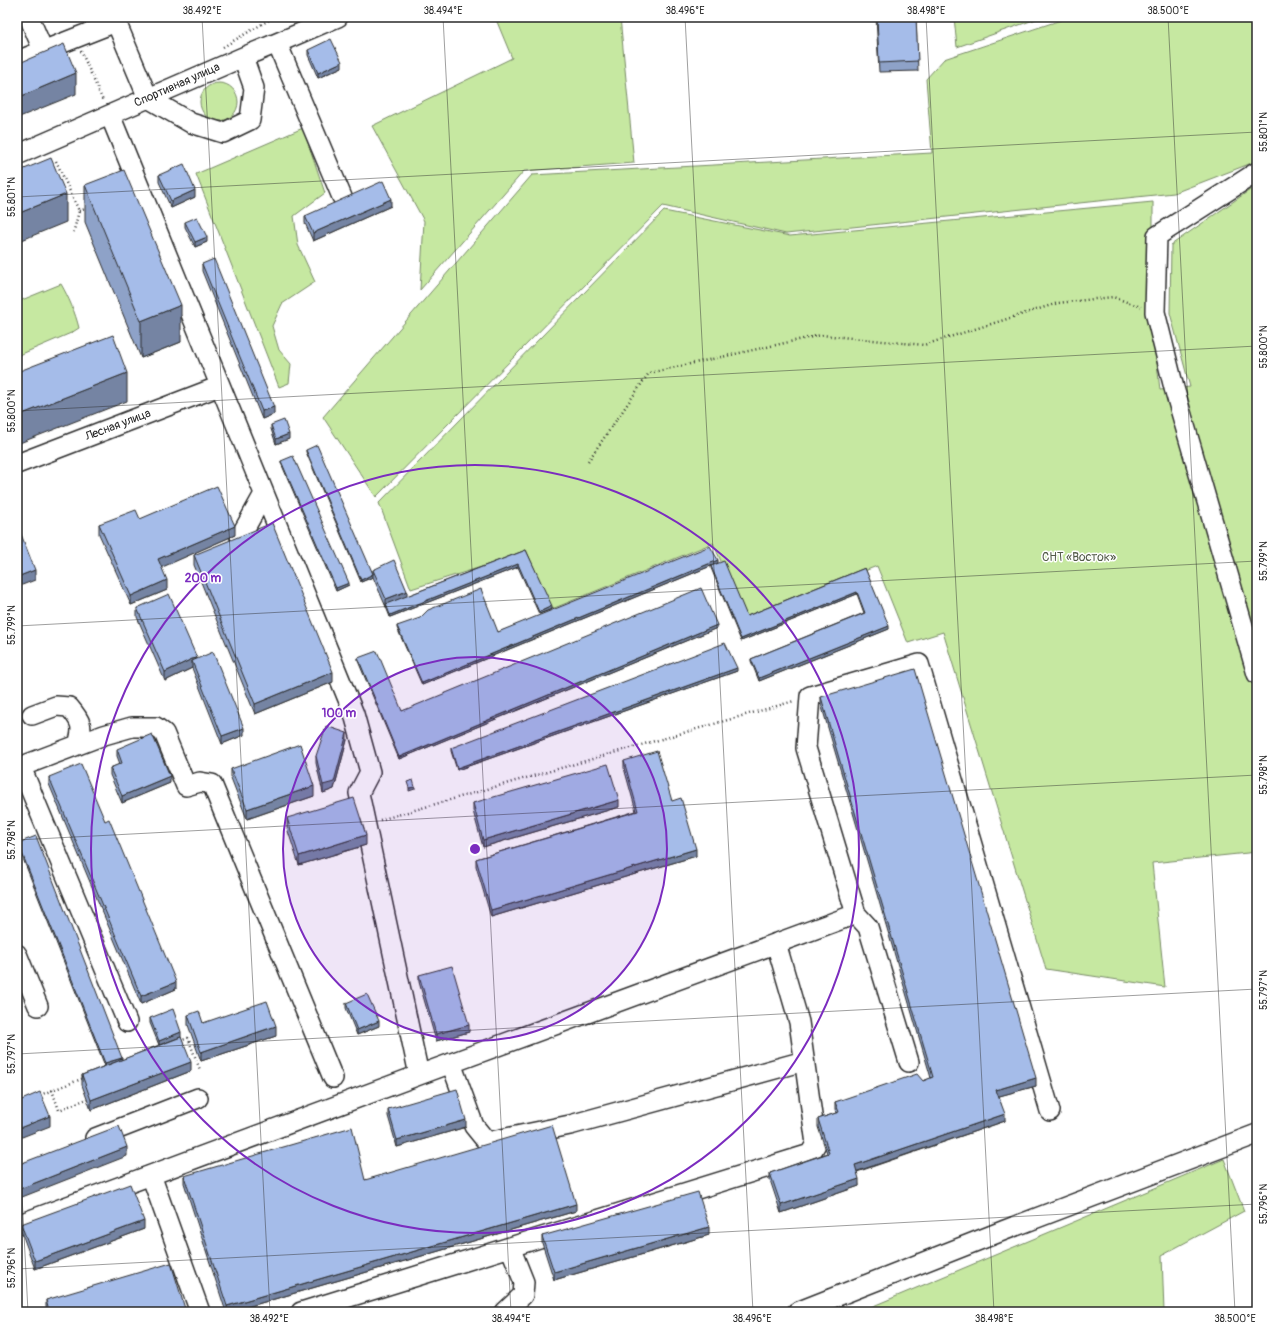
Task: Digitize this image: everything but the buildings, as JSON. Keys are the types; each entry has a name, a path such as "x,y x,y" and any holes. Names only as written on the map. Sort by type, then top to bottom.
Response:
{"street":[{"path":"29,17 43,50"},
{"name":"Спортивная улица","path":"17,155 107,108 148,98 338,17"},
{"path":"17,61 115,20 148,98 191,123 223,133 250,120 254,88 242,57"},
{"path":"277,43 342,197"},
{"path":"107,108 354,714 370,772 359,793 419,1075"},
{"path":"1257,172 1157,236 1155,312 1176,396 1257,674"},
{"name":"Лесная улица","path":"17,464 220,386"},
{"path":"240,537 264,494"},
{"path":"909,1062 868,927 856,914 806,748 810,696 919,664 1050,1111"},
{"path":"32,715 56,706 69,707 79,719 82,734 78,745"},
{"path":"127,1022 19,768 104,735 132,727 156,727 164,733 186,786 200,782 212,784 333,1078"},
{"path":"17,1225 856,914"},
{"path":"301,1312 810,1154 816,1144 799,1022 776,943"},
{"path":"17,954 23,986 38,1006"},
{"path":"451,1063 474,1126 487,1142 570,1126 804,1061"},
{"path":"82,1143 198,1098"},
{"path":"797,1312 1012,1227 1257,1134"},
{"path":"151,1175 200,1312"},
{"path":"505,1312 523,1295 524,1282 510,1247"}],"path":[{"path":"75,37 107,108"},
{"path":"56,161 79,212 73,234"},
{"path":"79,212 92,206"},
{"path":"588,461 649,373 821,336 924,345 1058,303 1113,297 1155,312"},
{"path":"365,824 810,696"},
{"path":"174,1043 188,1038 200,1070"},
{"path":"38,1096 88,1077"},
{"path":"52,1090 59,1110 87,1099"}],"green space":[{"path":"495,17 620,17 634,163 524,171 420,290 424,221 372,126 512,58"},
{"path":"954,17 1042,17 957,47"},
{"path":"1070,17 1257,17 1257,161 1174,193 786,234 663,206 376,497 323,417 532,175 932,153 926,79 944,59"},
{"path":"219,83 229,86 235,92 238,102 235,112 229,118 219,121 209,118 203,112 200,102 203,92 209,86"},
{"path":"303,128 325,193 294,216 298,245 315,282 282,304 272,326 279,350 291,364 289,383 279,387 196,174"},
{"name":"СНТ «Восток»","path":"1257,185 1257,852 1152,863 1165,987 1046,969 943,632 908,643 877,566 746,618 713,543 552,609 526,553 411,589 379,503 664,211 790,236 1153,202 1153,327 1160,390 1190,387 1170,313 1171,245"},
{"path":"61,284 72,305 79,328 71,333 17,356 17,302"},
{"path":"1224,1159 1244,1211 1162,1255 1164,1312 859,1312"}]}
